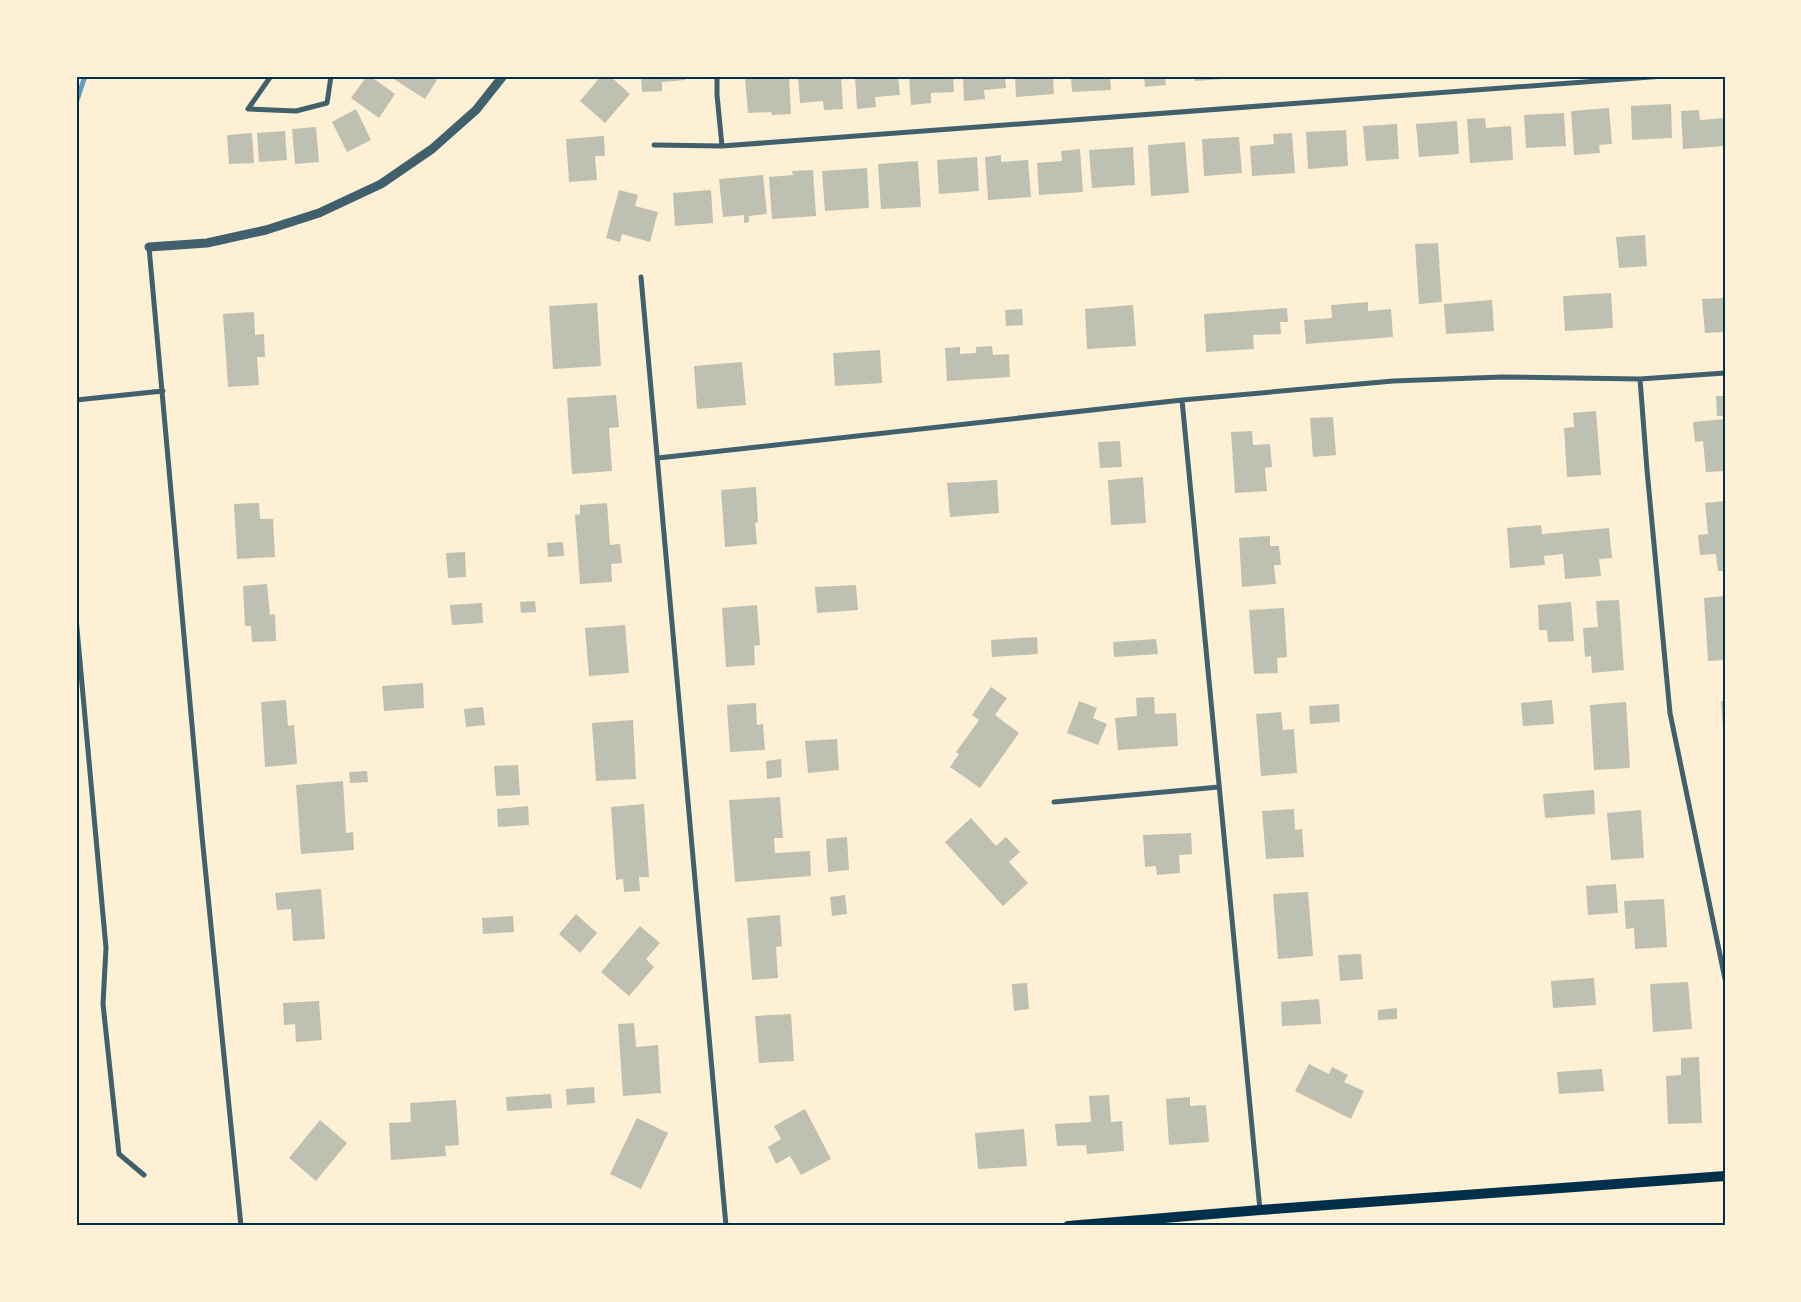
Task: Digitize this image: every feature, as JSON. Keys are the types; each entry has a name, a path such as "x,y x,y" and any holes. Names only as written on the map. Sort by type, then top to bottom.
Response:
{"main road":[{"path":"1068,1226 1725,1176"}],"street":[{"path":"271,76 248,109 296,111 328,103 331,76"},
{"path":"241,1226 202,836 149,247 207,243 266,230 319,213 381,184 432,149 476,110 503,76"},
{"path":"717,76 722,146"},
{"path":"654,145 722,146 1588,79 1664,76"},
{"path":"642,277 726,1226"},
{"path":"658,458 1182,400 1393,381 1502,377 1640,379 1725,373"},
{"path":"1640,379 1670,713 1725,979"},
{"path":"76,400 162,391"},
{"path":"1182,400 1260,1210"},
{"path":"76,618 106,948 104,1004 119,1154 144,1175"},
{"path":"1054,802 1219,787"}],"building":[{"path":"367,76 370,76 395,94 379,118 351,98"},
{"path":"389,76 431,76 437,80 425,99"},
{"path":"601,76 610,76 630,94 605,123 580,101"},
{"path":"641,76 685,76 685,80 662,82 662,91 642,92"},
{"path":"789,76 791,114 772,115 771,112 748,113 745,78"},
{"path":"798,76 841,76 843,109 824,110 823,101 800,103"},
{"path":"855,76 898,76 900,95 875,97 876,107 857,109"},
{"path":"909,76 953,76 954,92 931,93 931,103 911,105"},
{"path":"963,76 1005,76 1006,88 984,90 985,99 964,101"},
{"path":"1015,76 1053,76 1054,94 1016,97"},
{"path":"1071,76 1110,76 1111,90 1072,92"},
{"path":"1120,76 1140,76 1140,78 1120,79"},
{"path":"1144,76 1165,76 1166,85 1145,87"},
{"path":"1195,76 1239,76 1239,78 1195,81"},
{"path":"1671,104 1672,138 1632,140 1631,106"},
{"path":"1609,108 1612,144 1599,145 1600,153 1574,155 1571,111"},
{"path":"356,109 371,140 347,152 332,122"},
{"path":"1699,110 1700,120 1724,118 1725,146 1683,149 1681,111"},
{"path":"1564,113 1566,146 1526,148 1524,115"},
{"path":"1485,118 1486,128 1511,126 1513,160 1470,163 1467,119"},
{"path":"1457,121 1459,154 1419,157 1416,124"},
{"path":"1397,124 1399,159 1366,161 1363,126"},
{"path":"316,127 319,162 295,164 292,129"},
{"path":"1346,130 1348,166 1308,169 1306,132"},
{"path":"285,131 287,160 259,162 257,133"},
{"path":"252,133 254,163 229,164 227,135"},
{"path":"1292,133 1295,173 1252,176 1250,146 1274,144 1273,134"},
{"path":"604,136 605,156 595,156 597,180 569,182 566,139"},
{"path":"1239,137 1242,173 1204,176 1202,139"},
{"path":"1185,142 1189,193 1151,196 1148,145"},
{"path":"1133,147 1135,185 1092,188 1089,150"},
{"path":"1080,149 1083,192 1039,195 1037,163 1062,161 1061,151"},
{"path":"1001,155 1001,162 1028,160 1031,197 988,200 985,157"},
{"path":"977,157 979,191 939,194 937,160"},
{"path":"918,161 921,207 881,209 878,164"},
{"path":"867,168 869,208 825,211 822,171"},
{"path":"813,170 816,216 772,219 769,177 793,175 792,171"},
{"path":"763,175 767,214 749,216 749,222 744,223 744,215 723,217 719,179"},
{"path":"619,190 638,195 635,206 658,212 650,242 622,234 620,242 606,238"},
{"path":"711,190 713,223 675,226 673,193"},
{"path":"1645,235 1647,266 1619,268 1616,237"},
{"path":"1438,243 1442,302 1419,304 1415,244"},
{"path":"1611,293 1613,328 1565,331 1563,296"},
{"path":"1725,298 1725,332 1705,333 1702,299"},
{"path":"1492,300 1494,331 1446,334 1444,304"},
{"path":"1368,302 1368,311 1391,309 1393,337 1306,344 1304,320 1332,318 1331,305"},
{"path":"597,303 601,366 553,369 549,306"},
{"path":"1133,305 1136,346 1087,349 1085,309"},
{"path":"1287,308 1288,322 1280,322 1281,334 1253,335 1254,349 1206,352 1204,314"},
{"path":"1022,309 1023,325 1006,326 1005,310"},
{"path":"254,312 255,335 264,334 265,357 257,357 259,385 228,387 223,314"},
{"path":"992,346 993,355 1009,354 1010,377 947,381 945,348 960,347 960,354 976,353 976,347"},
{"path":"880,350 882,383 835,386 833,353"},
{"path":"742,362 746,405 697,409 694,366"},
{"path":"616,395 619,427 609,428 612,471 572,474 567,398"},
{"path":"1716,396 1725,396 1725,416 1717,416"},
{"path":"1596,411 1601,475 1567,477 1564,428 1574,427 1573,413"},
{"path":"1333,417 1336,455 1313,457 1310,418"},
{"path":"1725,419 1725,471 1706,472 1703,441 1695,442 1693,422"},
{"path":"1252,431 1253,445 1270,444 1272,467 1265,468 1267,491 1235,493 1231,432"},
{"path":"1120,441 1122,467 1100,468 1098,442"},
{"path":"1143,477 1146,523 1111,525 1108,480"},
{"path":"997,480 999,513 950,517 947,483"},
{"path":"756,487 758,522 755,523 757,544 725,547 721,490"},
{"path":"1725,501 1725,571 1718,571 1716,554 1700,555 1698,535 1708,534 1705,503"},
{"path":"259,503 260,519 273,519 275,557 237,559 234,504"},
{"path":"607,503 610,545 620,544 622,563 611,564 612,582 580,584 575,515 580,514 580,505"},
{"path":"1541,525 1542,534 1609,528 1612,558 1599,559 1601,576 1565,579 1563,554 1544,556 1545,565 1510,568 1507,528"},
{"path":"1270,536 1270,546 1279,546 1281,565 1274,565 1276,584 1242,587 1239,538"},
{"path":"563,542 564,556 548,557 547,543"},
{"path":"465,552 466,577 448,578 446,553"},
{"path":"267,584 270,615 275,614 276,641 252,642 251,626 245,626 243,586"},
{"path":"856,585 858,610 817,613 815,587"},
{"path":"1725,596 1725,660 1708,661 1704,598"},
{"path":"1619,600 1624,670 1592,673 1591,656 1585,657 1583,628 1598,627 1596,601"},
{"path":"535,601 536,612 521,613 520,602"},
{"path":"1571,602 1574,641 1548,642 1547,630 1539,630 1538,605"},
{"path":"482,603 483,623 452,625 450,605"},
{"path":"757,605 760,645 754,646 755,665 726,667 722,608"},
{"path":"1284,608 1287,657 1277,658 1278,673 1254,674 1249,610"},
{"path":"625,625 629,673 589,676 585,628"},
{"path":"1037,637 1038,654 992,657 991,640"},
{"path":"1156,639 1158,654 1114,657 1113,642"},
{"path":"423,683 424,708 384,711 382,686"},
{"path":"991,687 1007,698 995,715 1019,733 980,788 950,767 959,754 956,752 979,720 972,715"},
{"path":"1154,697 1155,714 1176,713 1178,746 1118,750 1115,718 1137,716 1136,698"},
{"path":"286,700 288,726 294,725 297,764 265,767 261,702"},
{"path":"1552,700 1554,724 1523,726 1521,703"},
{"path":"1079,701 1097,708 1093,718 1107,724 1098,745 1067,733"},
{"path":"1721,701 1725,701 1725,730 1723,730"},
{"path":"1626,702 1630,768 1594,770 1590,705"},
{"path":"756,703 757,725 763,724 765,750 730,752 727,705"},
{"path":"1339,704 1340,722 1310,724 1309,706"},
{"path":"483,707 485,725 466,727 464,709"},
{"path":"1281,712 1283,730 1294,729 1297,773 1261,776 1256,714"},
{"path":"633,720 636,779 596,781 592,723"},
{"path":"837,739 839,770 808,773 805,741"},
{"path":"781,759 782,777 767,779 766,761"},
{"path":"518,765 520,795 496,796 494,766"},
{"path":"367,771 368,782 350,783 349,772"},
{"path":"343,781 346,833 353,832 354,850 301,854 296,785"},
{"path":"1594,790 1595,814 1545,818 1543,794"},
{"path":"780,797 783,838 774,838 775,853 810,851 811,876 735,882 729,800"},
{"path":"644,804 649,877 639,877 640,891 624,892 623,879 616,880 611,807"},
{"path":"528,806 529,825 498,827 497,809"},
{"path":"1294,809 1295,830 1302,829 1304,857 1266,859 1262,811"},
{"path":"1641,810 1644,858 1611,860 1607,813"},
{"path":"971,818 996,846 1006,837 1020,852 1009,862 1028,883 1003,906 945,842"},
{"path":"1191,833 1192,854 1179,855 1180,873 1157,875 1156,866 1145,867 1143,835"},
{"path":"847,837 849,870 828,872 826,839"},
{"path":"1616,884 1618,913 1588,915 1586,886"},
{"path":"321,889 325,939 293,941 291,909 277,910 275,893"},
{"path":"1308,892 1313,956 1278,959 1273,894"},
{"path":"845,895 847,914 832,916 830,897"},
{"path":"1664,899 1667,947 1635,949 1634,928 1626,929 1624,901"},
{"path":"576,914 597,933 580,953 559,934"},
{"path":"780,915 782,946 776,947 778,978 752,980 747,918"},
{"path":"513,916 514,932 483,934 482,918"},
{"path":"640,926 660,943 646,959 654,967 629,996 601,972"},
{"path":"1361,954 1363,979 1340,981 1338,955"},
{"path":"1594,978 1596,1005 1553,1008 1551,981"},
{"path":"1688,982 1692,1029 1653,1032 1650,984"},
{"path":"1027,983 1029,1009 1014,1011 1012,984"},
{"path":"1319,999 1321,1024 1282,1026 1281,1002"},
{"path":"319,1001 322,1040 296,1042 295,1024 284,1025 283,1003"},
{"path":"1397,1008 1397,1019 1378,1020 1378,1010"},
{"path":"791,1014 794,1061 759,1063 755,1016"},
{"path":"634,1023 636,1047 658,1045 661,1093 623,1096 618,1024"},
{"path":"1699,1057 1702,1123 1668,1124 1666,1076 1681,1075 1681,1058"},
{"path":"1309,1064 1329,1074 1332,1067 1348,1075 1344,1082 1364,1091 1351,1119 1295,1091"},
{"path":"1602,1069 1604,1091 1559,1094 1557,1072"},
{"path":"594,1087 595,1103 567,1105 566,1089"},
{"path":"551,1094 552,1108 507,1111 506,1097"},
{"path":"1109,1095 1111,1122 1122,1121 1124,1151 1087,1154 1086,1145 1057,1146 1055,1124 1091,1122 1089,1096"},
{"path":"1190,1097 1190,1106 1206,1105 1209,1142 1169,1145 1166,1099"},
{"path":"456,1100 459,1145 445,1146 446,1156 391,1160 389,1123 411,1122 410,1103"},
{"path":"805,1109 831,1159 801,1175 790,1156 776,1164 768,1147 781,1139 774,1126"},
{"path":"637,1118 668,1133 641,1189 610,1174"},
{"path":"320,1120 347,1143 316,1181 289,1158"},
{"path":"1024,1129 1027,1166 978,1169 975,1133"}],"waterway":[{"path":"76,103 85,76"}]}
